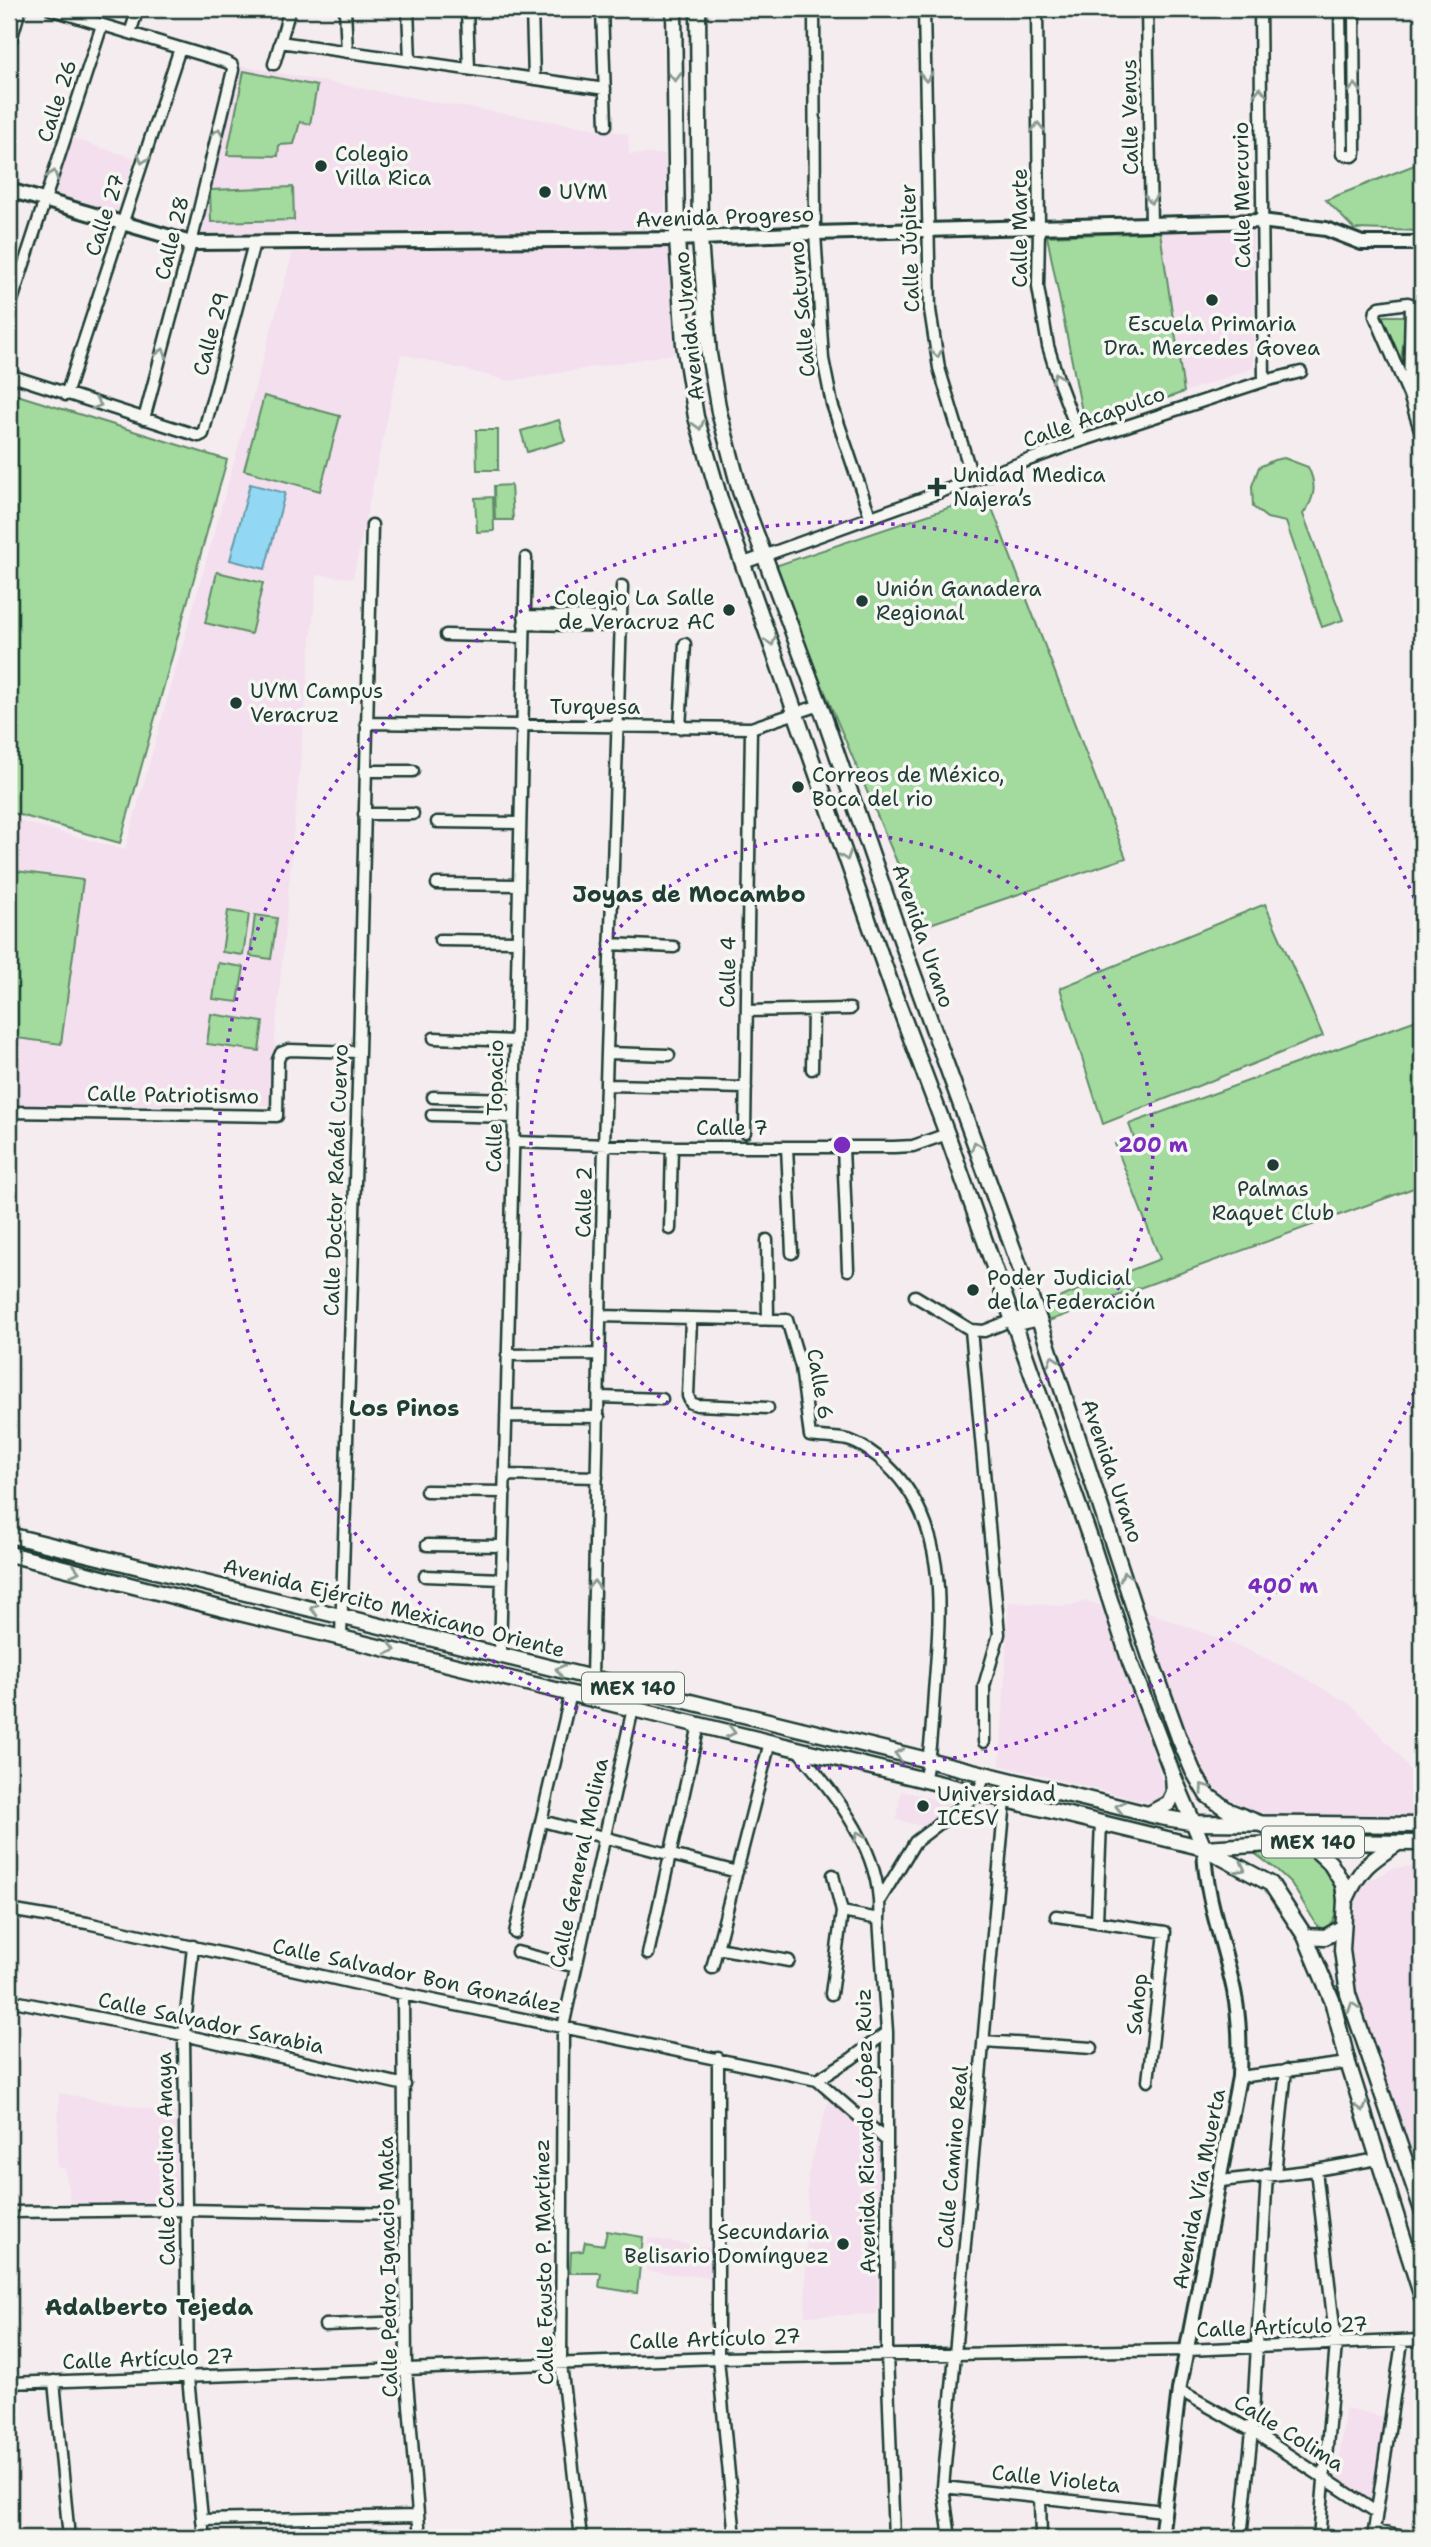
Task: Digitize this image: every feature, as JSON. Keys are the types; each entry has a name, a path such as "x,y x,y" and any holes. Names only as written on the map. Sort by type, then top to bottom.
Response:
{"main road":[{"name":"Avenida Urano","path":"674,9 677,239 684,344 696,417 720,499 894,993 947,1134 1010,1324 1090,1538 1130,1662 1173,1775 1205,1848"},
{"name":"Avenida Urano","path":"698,9 700,239 709,354 719,412 740,491 820,705 905,951 1038,1316 1151,1660 1192,1771 1207,1795 1228,1811 1307,1842"},
{"path":"975,1214 998,1205"},
{"name":"Avenida Ejército Mexicano Oriente","path":"9,1535 1149,1814 1196,1823 1260,1824"},
{"name":"Avenida Ejército Mexicano Oriente","path":"9,1554 1005,1801 1205,1848"},
{"path":"1149,1814 1170,1803 1174,1792 1173,1775"},
{"name":"MEX 140","path":"1260,1824 1422,1825"},
{"name":"MEX 140","path":"1371,1825 1371,1843"},
{"path":"1307,1842 1330,1863 1343,1884 1345,1900 1342,1951 1348,1994 1422,2210"},
{"name":"MEX 140","path":"1205,1848 1307,1842 1422,1843"},
{"path":"1345,1900 1356,1877 1372,1860 1398,1843"},
{"path":"1205,1848 1271,1884 1305,1936 1332,2000 1348,2063 1422,2297"},
{"path":"1305,1936 1325,1937 1343,1927"}],"street":[{"path":"9,47 20,9"},
{"path":"50,9 180,48"},
{"path":"130,33 138,9"},
{"path":"274,64 290,9"},
{"path":"345,9 347,52"},
{"path":"408,9 410,61"},
{"path":"467,9 469,69"},
{"path":"533,9 534,79"},
{"path":"602,9 606,125"},
{"name":"Calle Saturno","path":"814,9 815,233 823,359 832,404 870,516"},
{"name":"Calle Júpiter","path":"924,9 930,310 939,368 973,480"},
{"name":"Calle Marte","path":"1037,9 1040,228 1038,287 1042,316 1059,385 1081,441"},
{"name":"Calle Venus","path":"1147,9 1151,224"},
{"name":"Calle Mercurio","path":"1260,9 1264,381"},
{"path":"1340,9 1342,153 1353,156 1354,9"},
{"name":"Calle 26","path":"9,310 102,25"},
{"path":"280,42 605,89"},
{"name":"Calle 28","path":"144,419 233,70 232,65 180,48"},
{"name":"Calle 27","path":"66,395 180,48"},
{"name":"Avenida Progreso","path":"9,190 191,243 700,239 815,233 1261,221 1326,229 1362,243 1422,243"},
{"name":"Calle 29","path":"144,419 199,436 203,434 254,243"},
{"path":"1409,395 1411,304 1408,303 1376,310 1375,316 1409,395 1422,436"},
{"name":"Calle Acapulco","path":"744,564 1081,441 1264,381 1301,372"},
{"path":"9,375 144,419"},
{"name":"Calle Doctor Rafaél Cuervo","path":"341,1637 372,526"},
{"name":"Calle Topacio","path":"500,1654 526,558"},
{"name":"Calle 2","path":"592,1678 604,1145 622,586"},
{"path":"524,620 621,622"},
{"path":"446,635 524,637"},
{"path":"680,728 685,644"},
{"name":"Turquesa","path":"366,723 751,729 820,705"},
{"name":"Calle 4","path":"745,1132 751,729"},
{"path":"365,771 413,771"},
{"path":"364,814 413,814"},
{"path":"437,822 519,823"},
{"path":"436,884 518,885"},
{"path":"440,940 517,941"},
{"path":"610,944 674,947"},
{"path":"812,1069 813,1010"},
{"path":"747,1011 850,1010"},
{"path":"434,1038 516,1041"},
{"name":"Calle Patriotismo","path":"9,1112 277,1116 278,1060 281,1053 289,1050 359,1052"},
{"path":"607,1053 669,1055"},
{"path":"607,1085 746,1088"},
{"path":"433,1097 515,1100"},
{"path":"432,1115 514,1117"},
{"name":"Calle 7","path":"513,1142 672,1147 913,1146 947,1134"},
{"path":"670,1230 672,1147"},
{"path":"787,1147 792,1253"},
{"path":"843,1147 848,1270"},
{"path":"600,1316 768,1320 767,1240"},
{"path":"915,1296 971,1330 984,1331 1038,1316"},
{"path":"691,1319 688,1396 691,1403 768,1408"},
{"name":"Calle 6","path":"768,1320 788,1320 801,1367 810,1436 849,1440 880,1458 901,1478 928,1524 935,1553 938,1602 929,1761 924,1781"},
{"path":"971,1330 999,1634 984,1686 984,1742"},
{"path":"507,1355 599,1354"},
{"path":"599,1397 662,1399"},
{"path":"506,1416 599,1417"},
{"path":"505,1475 597,1477"},
{"path":"426,1491 505,1492"},
{"path":"427,1545 503,1546"},
{"path":"425,1576 502,1579"},
{"path":"515,1933 571,1693"},
{"name":"Calle General Molina","path":"562,2027 633,1708"},
{"path":"648,1954 699,1725"},
{"path":"712,1968 770,1742"},
{"name":"Avenida Ricardo López Ruiz","path":"796,1748 854,1825 872,1865 880,1901 878,1919 887,2032 887,2354 894,2538"},
{"path":"880,1901 891,1878 915,1842 978,1794 985,1774"},
{"name":"Calle Camino Real","path":"950,2538 943,2487 1009,1780"},
{"path":"542,1821 737,1872"},
{"path":"1056,1916 1097,1922 1101,1822"},
{"name":"Avenida Vía Muerta","path":"1161,2538 1179,2390 1240,2077 1241,2032 1234,1989 1205,1877 1205,1848"},
{"path":"831,1994 842,1912 833,1875"},
{"name":"Calle Salvador Bon González","path":"9,1910 87,1923 403,1994 817,2080 887,2141"},
{"path":"842,1912 878,1919"},
{"name":"Sahop","path":"1097,1922 1165,1932 1148,2081"},
{"name":"Calle Carolino Anaya","path":"193,1946 184,2035 188,2378 204,2538"},
{"path":"717,1948 789,1961"},
{"path":"517,1952 576,1967"},
{"name":"Calle Pedro Ignacio Mata","path":"403,1994 406,2369 421,2538"},
{"name":"Calle Salvador Sarabia","path":"9,2000 184,2035 405,2085"},
{"name":"Calle Fausto P. Martínez","path":"562,2027 561,2364 581,2538"},
{"path":"817,2080 887,2032"},
{"path":"983,2041 1092,2048"},
{"path":"718,2058 718,2358 735,2538"},
{"path":"1240,2077 1348,2063"},
{"path":"1241,2538 1252,2431 1271,2174 1286,2070"},
{"path":"1221,2181 1316,2170 1378,2159"},
{"path":"1316,2170 1336,2344 1319,2538"},
{"path":"9,2212 186,2210 405,2214"},
{"path":"325,2325 407,2322"},
{"name":"Calle Artículo 27","path":"9,2384 718,2358 1187,2350 1422,2340"},
{"path":"1402,2342 1374,2535 1409,2538"},
{"path":"54,2381 69,2538"},
{"name":"Calle Colima","path":"1179,2390 1252,2431 1376,2512"},
{"name":"Calle Violeta","path":"943,2487 1164,2511"},
{"path":"1040,2497 1041,2538"},
{"path":"202,2520 418,2516"}],"shaded area":[{"path":"237,65 440,103 628,134 629,154 665,154 665,229 197,233"},
{"path":"68,137 134,158 117,213 50,192"},
{"name":"Escuela Primaria Dra. Mercedes Govea","path":"1253,230 1253,368 1184,392 1160,232"},
{"name":"UVM Campus Veracruz","path":"676,243 678,353 510,381 401,354 353,578 317,575 269,1105 9,1105 9,818 125,850 293,252"},
{"path":"1086,1601 1105,1607 1165,1789 1162,1799 1154,1804 1000,1765 1009,1602 1059,1606"},
{"path":"1140,1609 1246,1649 1300,1675 1353,1706 1398,1754 1422,1787 1422,1816 1279,1816 1251,1810 1227,1798 1207,1780 1190,1754"},
{"name":"Universidad ICESV","path":"901,1791 948,1802 946,1810 923,1826 897,1820"},
{"path":"1422,1865 1422,2201 1353,1989 1351,1923 1361,1884 1394,1868"},
{"path":"59,2093 181,2115 181,2204 70,2202 65,2169 57,2167"},
{"name":"Secundaria Belisario Domínguez","path":"829,2098 880,2142 877,2314 805,2316 808,2174"},
{"path":"648,2238 715,2249 716,2278 646,2271"},
{"path":"1345,2408 1385,2417 1372,2502 1337,2480"}],"green space":[{"path":"244,71 317,86 310,124 300,122 294,144 279,145 278,156 227,155"},
{"path":"1422,162 1422,231 1354,229 1326,200"},
{"path":"293,187 294,220 211,222 210,190"},
{"path":"1160,232 1184,392 1085,427 1047,236"},
{"path":"1382,316 1407,316 1401,361"},
{"path":"9,381 16,384 14,394 227,460 120,843 9,812"},
{"path":"264,396 340,416 320,491 244,470"},
{"path":"559,420 565,441 527,452 521,431"},
{"path":"476,430 498,430 498,470 477,470"},
{"path":"1284,458 1308,467 1313,480 1312,497 1303,514 1343,620 1322,627 1286,522 1267,518 1253,507 1252,486 1259,467"},
{"path":"511,485 513,520 495,520 494,486"},
{"path":"987,495 1126,858 924,926 772,567"},
{"path":"493,497 494,531 477,532 475,498"},
{"path":"217,572 263,583 251,634 205,623"},
{"path":"9,870 83,880 61,1044 9,1037"},
{"path":"1265,904 1323,1036 1103,1124 1060,988"},
{"path":"228,911 249,914 243,955 222,952"},
{"path":"255,915 277,918 271,959 250,956"},
{"path":"218,963 244,967 238,1002 213,999"},
{"path":"211,1014 263,1022 259,1051 207,1044"},
{"name":"Palmas Raquet Club","path":"1422,1018 1422,1185 1046,1322 1040,1305 1160,1259 1115,1144 1134,1138 1129,1124"},
{"path":"1286,1849 1304,1852 1313,1857 1329,1875 1334,1887 1337,1899 1333,1921 1325,1929 1318,1927 1291,1883 1254,1851"},
{"path":"607,2231 643,2237 637,2293 599,2287 601,2273 570,2273 571,2252 583,2251 585,2242 604,2245"}],"water":[{"path":"250,484 285,493 265,569 230,560"}],"place":[{"name":"Colegio Villa Rica","path":"321,166"},
{"name":"UVM","path":"545,192"},
{"name":"Escuela Primaria Dra. Mercedes Govea","path":"1212,300"},
{"name":"Unidad Medica Najera’s","path":"937,487"},
{"name":"Unión Ganadera Regional","path":"862,601"},
{"name":"Colegio La Salle de Veracruz AC","path":"729,610"},
{"name":"UVM Campus Veracruz","path":"236,703"},
{"name":"Correos de México, Boca del rio","path":"798,787"},
{"name":"Palmas Raquet Club","path":"1273,1165"},
{"name":"Poder Judicial de la Federación","path":"973,1290"},
{"name":"Universidad ICESV","path":"923,1806"},
{"name":"Secundaria Belisario Domínguez","path":"843,2244"}],"district":[{"name":"Joyas de Mocambo","path":"689,894"},
{"name":"Los Pinos","path":"404,1408"},
{"name":"Adalberto Tejeda","path":"149,2307"}]}
